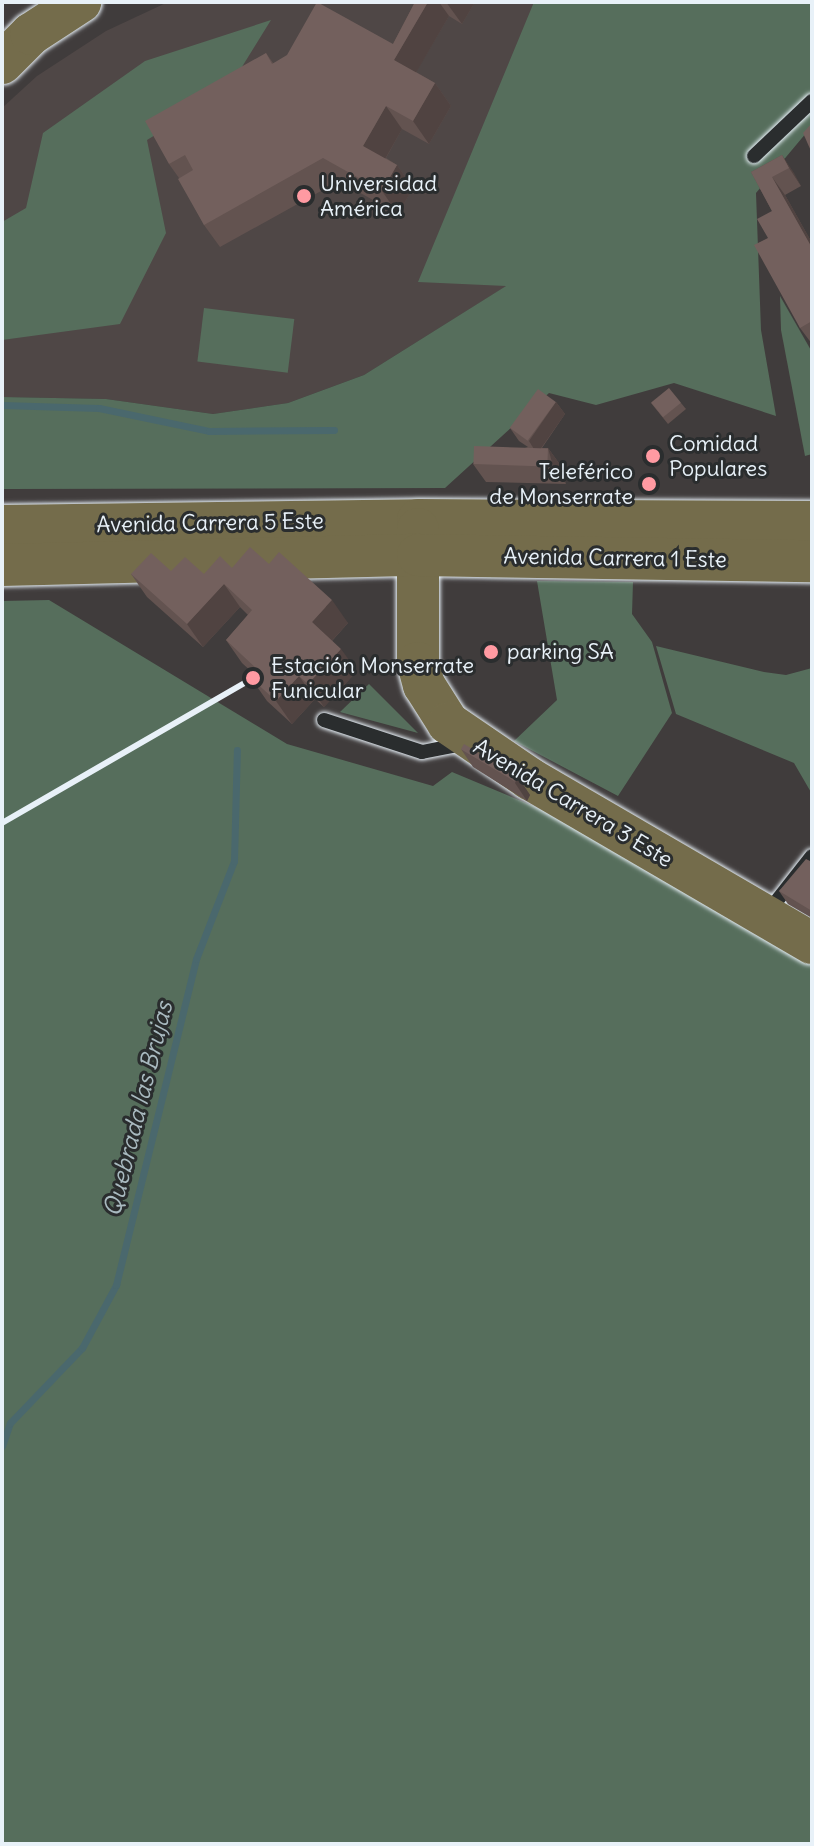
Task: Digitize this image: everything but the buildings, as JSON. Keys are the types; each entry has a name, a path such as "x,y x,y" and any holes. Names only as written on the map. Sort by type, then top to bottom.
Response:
{"main road":[{"path":"2,63 31,34 80,2"},
{"name":"Avenida Carrera 1 Este","path":"418,537 812,522"},
{"name":"Avenida Carrera 5 Este","path":"2,526 418,537"},
{"name":"Avenida Carrera 1 Este","path":"418,537 812,561"},
{"name":"Avenida Carrera 5 Este","path":"2,565 418,537"},
{"name":"Avenida Carrera 3 Este","path":"418,537 417,626 424,685 448,723 471,743 812,943"}],"lane":[{"path":"754,156 812,101"},
{"path":"324,720 422,752 471,743"},
{"path":"765,916 812,856"}],"shaded area":[{"name":"Universidad América","path":"168,2 812,2 508,285 364,375 288,403 213,414 106,399 2,397 2,108 37,76 106,31"}],"green space":[{"path":"534,2 812,2 812,126 756,193 761,330 776,416 674,383 596,405 549,393 445,488 2,489 2,397 106,399 213,414 288,403 364,375 506,286 418,282"},
{"path":"271,20 227,91 147,140 166,233 120,324 2,340 2,222 26,208 43,133 145,61"},
{"path":"780,296 812,352 812,454 805,456 781,330"},
{"path":"204,308 294,319 288,373 197,362"},
{"path":"537,581 633,582 632,614 652,642 672,713 618,796 514,741 557,700"},
{"path":"49,600 287,744 433,786 452,772 550,813 812,964 812,1844 2,1844 2,601"},
{"path":"656,646 764,672 786,675 812,668 812,794 794,763 676,714"},
{"path":"369,684 418,733 340,712"}],"waterway":[{"path":"2,405 99,408 209,431 334,430"},
{"name":"Quebrada las Brujas","path":"2,1446 10,1423 82,1348 116,1285 196,959 234,861 237,750"}],"railway":[{"path":"2,823 253,678"}],"place":[{"name":"Universidad América","path":"304,196"},
{"name":"Comidad Populares","path":"653,456"},
{"name":"Teleférico de Monserrate","path":"649,484"},
{"name":"parking SA","path":"491,652"},
{"name":"Estación Monserrate Funicular","path":"253,678"}]}
